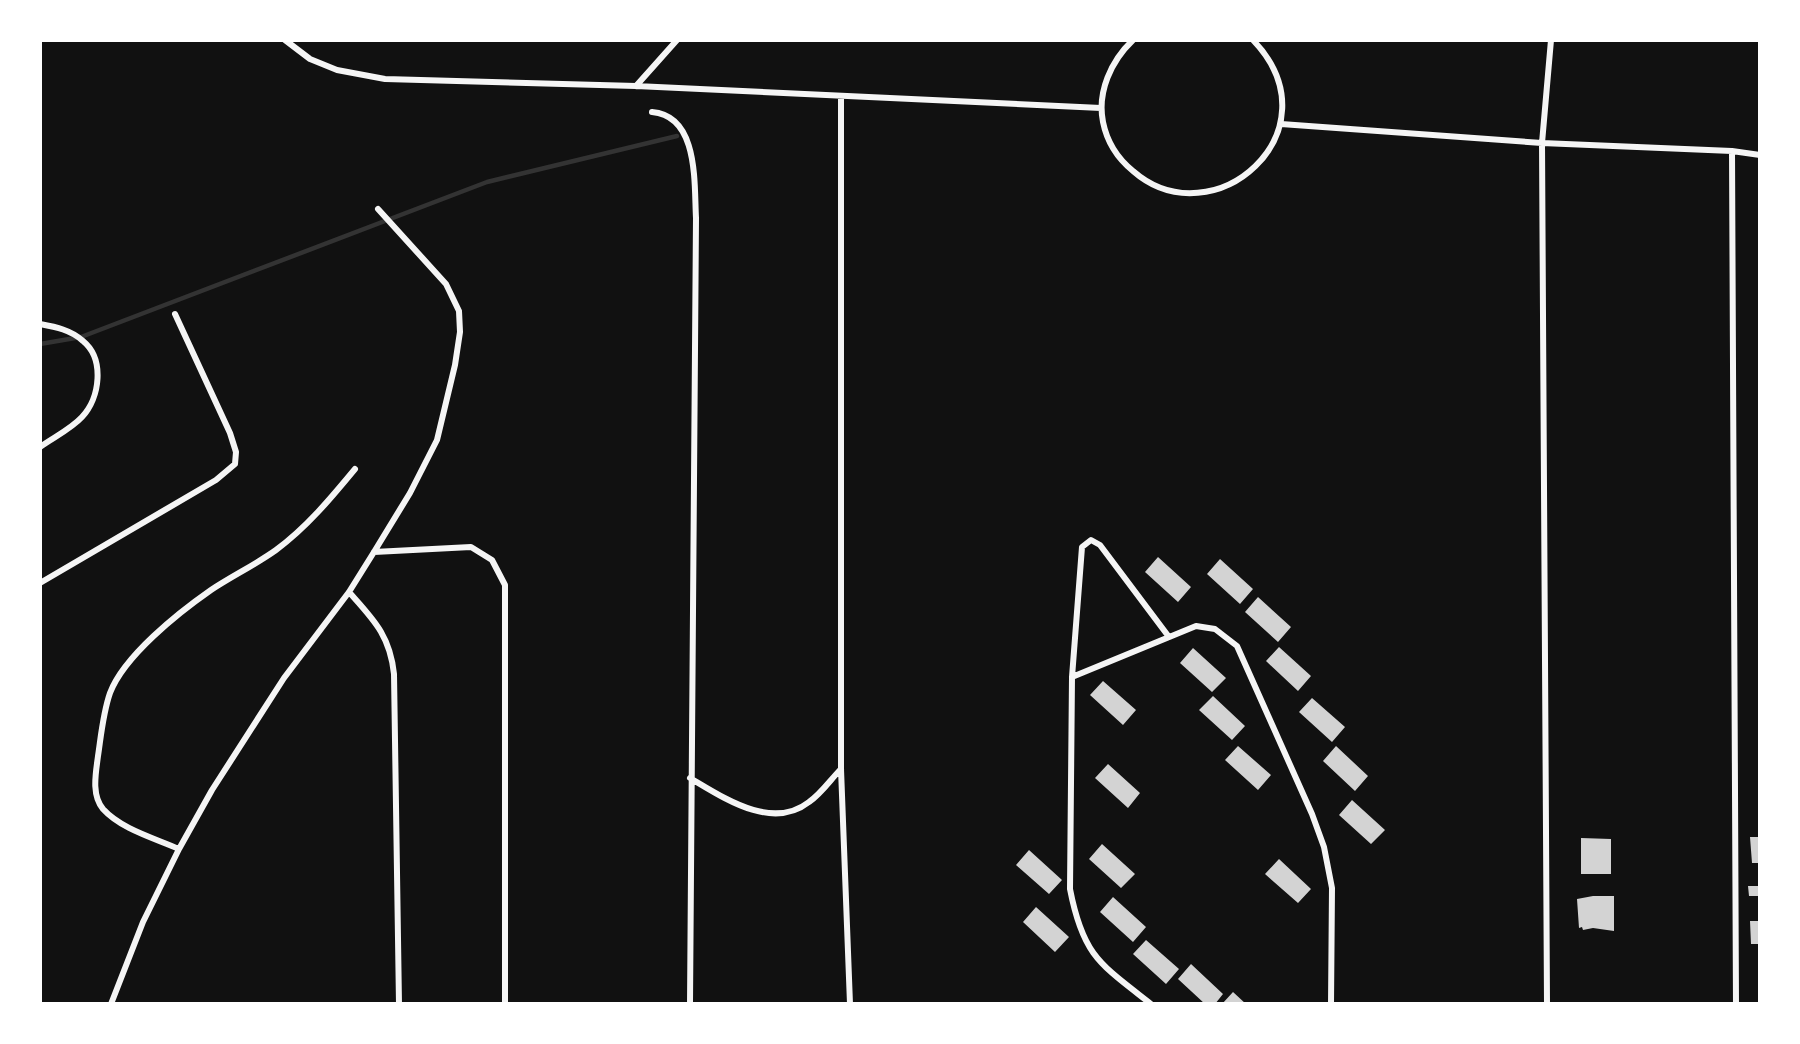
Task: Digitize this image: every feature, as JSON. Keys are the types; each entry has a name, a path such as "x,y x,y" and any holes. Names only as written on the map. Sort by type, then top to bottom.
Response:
{"street":[{"path":"285,40 310,59 337,70 385,79 636,86 1101,108"},
{"path":"636,86 677,40"},
{"path":"1133,40 1108,72 1101,108 1106,136 1120,160 1141,179 1168,190 1198,193 1226,186 1251,171 1270,150 1281,124 1283,100 1279,76 1268,55 1253,40"},
{"path":"1547,1004 1542,143 1551,40"},
{"path":"841,96 841,769 850,1004"},
{"path":"652,112 672,119 682,131 689,145 694,178 697,268 690,778 690,1004"},
{"path":"1281,124 1542,143 1760,155"},
{"path":"1732,152 1736,1004"},
{"path":"111,1004 143,922 179,849 212,790 284,678 349,592 420,475 437,440 447,406 460,332 459,311 446,284 378,209"},
{"path":"40,583 216,480 235,464 236,452 230,433 175,314"},
{"path":"40,324 72,333 85,341 96,364 98,381 94,397 81,418 40,447"},
{"path":"179,849 114,818 101,807 97,798 95,781 110,695 121,673 160,632 210,591 288,540 330,501 355,469"},
{"path":"1151,1004 1100,964 1087,946 1077,923 1070,889 1072,677 1082,547 1091,540 1100,545 1169,637"},
{"path":"374,552 471,547 492,560 505,585 505,1004"},
{"path":"349,592 381,628 390,647 394,674 399,1004"},
{"path":"1072,677 1196,626 1215,629 1231,639 1237,646 1312,814 1324,847 1332,888 1331,1004"},
{"path":"690,778 754,811 775,814 794,811 810,802 841,769"}],"building":[{"path":"1158,557 1191,587 1178,602 1145,572"},
{"path":"1220,559 1253,589 1240,604 1207,574"},
{"path":"1258,597 1291,627 1278,642 1245,612"},
{"path":"1279,647 1311,676 1298,691 1266,661"},
{"path":"1193,648 1226,678 1212,692 1180,663"},
{"path":"1103,681 1136,710 1123,725 1090,695"},
{"path":"1213,696 1245,726 1232,740 1199,710"},
{"path":"1312,698 1345,727 1332,742 1299,712"},
{"path":"1238,746 1271,775 1258,790 1225,760"},
{"path":"1336,746 1368,776 1355,791 1323,761"},
{"path":"1108,764 1140,793 1128,808 1095,778"},
{"path":"1352,800 1385,830 1371,844 1339,815"},
{"path":"1750,837 1760,837 1760,863 1752,863"},
{"path":"1581,838 1611,839 1611,874 1581,874"},
{"path":"1102,844 1135,874 1121,888 1089,859"},
{"path":"1029,850 1062,880 1049,894 1016,865"},
{"path":"1279,859 1311,889 1298,903 1265,874"},
{"path":"1748,886 1760,886 1760,896 1749,896"},
{"path":"1614,896 1614,931 1579,928 1577,899"},
{"path":"1113,897 1146,927 1133,942 1100,912"},
{"path":"1036,907 1069,937 1055,952 1023,922"},
{"path":"1750,921 1760,921 1760,944 1751,944"},
{"path":"1146,940 1179,969 1166,984 1133,954"},
{"path":"1191,964 1223,994 1215,1004 1205,1004 1178,979"},
{"path":"1233,992 1246,1004 1222,1004"}],"waterway":[{"path":"40,344 81,337 487,182 677,136"}]}
